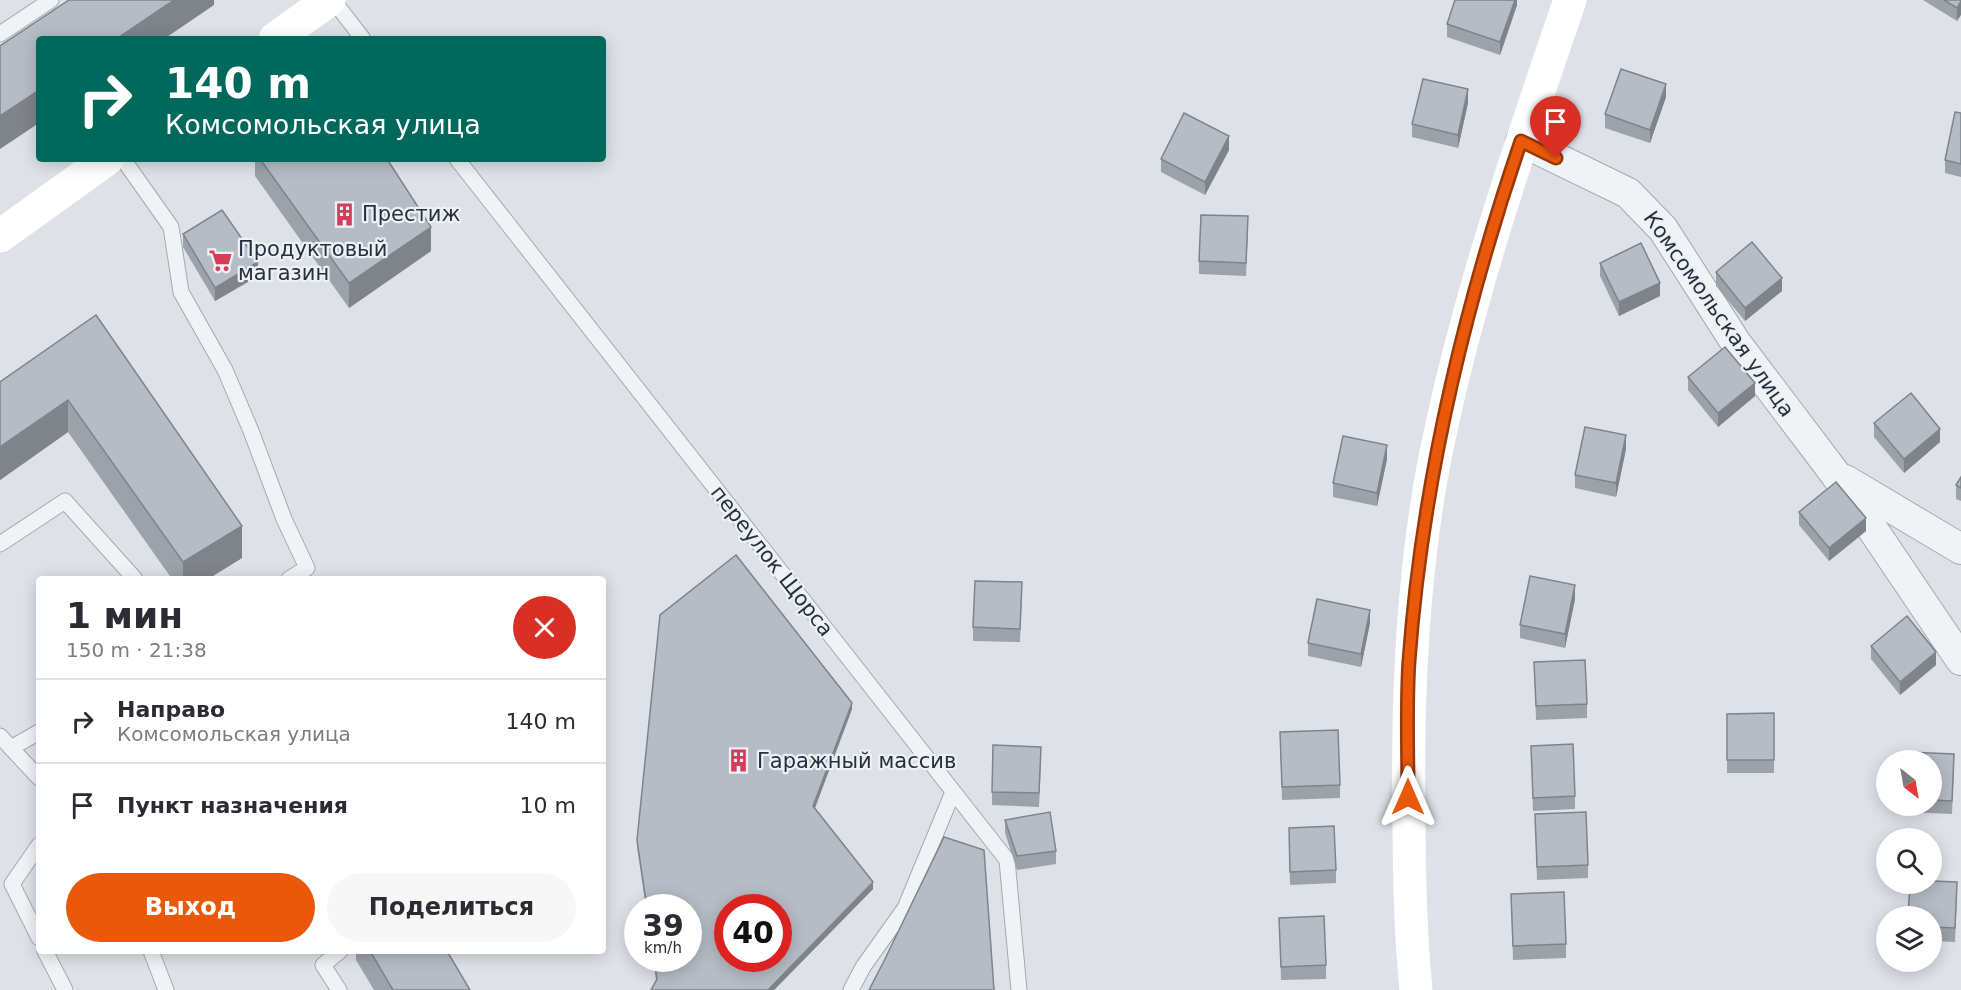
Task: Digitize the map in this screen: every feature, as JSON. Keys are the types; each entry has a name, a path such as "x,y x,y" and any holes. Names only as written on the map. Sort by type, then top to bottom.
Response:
{"street":[{"path":"278,36 331,0"},
{"path":"1416,990 1410,931 1409,662 1418,572 1433,468 1471,306 1521,141 1570,0"},
{"name":"Комсомольская улица","path":"1521,141 1618,188 1647,210 1663,229 1736,344 1836,475 1961,660"},
{"path":"0,236 103,162"},
{"name":"Комсомольская улица","path":"1836,475 1961,549"}],"lane":[{"path":"0,34 51,0"},
{"path":"331,0 361,36"},
{"path":"125,162 171,227 181,292 225,370 251,430 284,519 308,568 294,576"},
{"name":"переулок Щорса","path":"459,162 1007,860 1019,990"},
{"path":"0,544 65,501 132,576"},
{"path":"11,748 36,734"},
{"path":"0,736 36,775"},
{"path":"851,990 863,967 905,908 953,792"},
{"path":"36,849 12,884 36,932"},
{"path":"47,954 65,990"},
{"path":"152,954 166,990"},
{"path":"336,954 323,965 339,990"}],"building":[{"path":"69,0 174,0 120,36 36,36 36,92 0,116 0,46"},
{"path":"1455,0 1515,0 1500,42 1447,24"},
{"path":"1944,0 1961,0 1961,1 1957,8"},
{"path":"1621,69 1666,84 1650,130 1605,114"},
{"path":"1423,79 1468,89 1458,135 1412,124"},
{"path":"1955,112 1961,113 1961,164 1945,160"},
{"path":"1184,113 1229,136 1205,182 1161,159"},
{"name":"Престиж","path":"262,162 389,162 431,227 349,283"},
{"name":"Продуктовый магазин","path":"222,210 258,262 215,288 183,234"},
{"path":"1201,215 1248,216 1246,263 1199,261"},
{"path":"1752,242 1782,278 1745,308 1716,272"},
{"path":"1641,243 1660,283 1619,302 1600,263"},
{"path":"96,315 242,526 183,562 68,400 0,447 0,382"},
{"path":"1725,347 1755,383 1718,413 1688,377"},
{"path":"1911,393 1940,429 1904,459 1874,423"},
{"path":"1585,427 1626,435 1616,483 1575,475"},
{"path":"1343,436 1387,445 1377,493 1333,483"},
{"path":"1961,477 1961,488 1956,485"},
{"path":"1836,482 1866,518 1829,548 1799,512"},
{"name":"Гаражный массив","path":"736,555 852,703 813,806 873,882 792,965 792,894 714,894 714,972 786,972 768,990 651,990 657,979 656,972 702,972 702,894 645,894 637,840 660,615"},
{"path":"1530,576 1575,585 1565,634 1520,625"},
{"path":"975,581 1022,582 1020,629 973,627"},
{"path":"1317,599 1370,610 1361,654 1308,643"},
{"path":"1907,616 1936,652 1900,682 1871,646"},
{"path":"1585,660 1587,704 1536,706 1534,662"},
{"path":"1774,713 1774,760 1727,760 1727,714"},
{"path":"1338,730 1340,785 1282,787 1280,732"},
{"path":"1573,744 1575,796 1533,798 1531,746"},
{"path":"993,745 1041,747 1039,793 992,792"},
{"path":"1942,754 1954,754 1952,801 1942,800"},
{"path":"1050,812 1056,851 1017,856 1005,820"},
{"path":"1586,812 1588,865 1537,867 1535,814"},
{"path":"1334,826 1336,870 1290,872 1289,828"},
{"path":"944,837 984,850 994,990 869,990 884,961"},
{"path":"1942,881 1957,882 1955,928 1942,927 1942,906 1909,906 1909,894 1942,894"},
{"path":"1564,892 1566,944 1513,946 1511,894"},
{"path":"1324,916 1326,965 1281,967 1279,918"},
{"path":"372,954 449,954 470,990 393,990"}],"place":[{"name":"Престиж","path":"344,214"},
{"name":"Продуктовый магазин","path":"220,261"},
{"name":"Гаражный массив","path":"739,761"}],"route":[{"path":"1408,797 1409,662 1418,572 1433,468 1471,306 1521,141 1556,158"}]}
